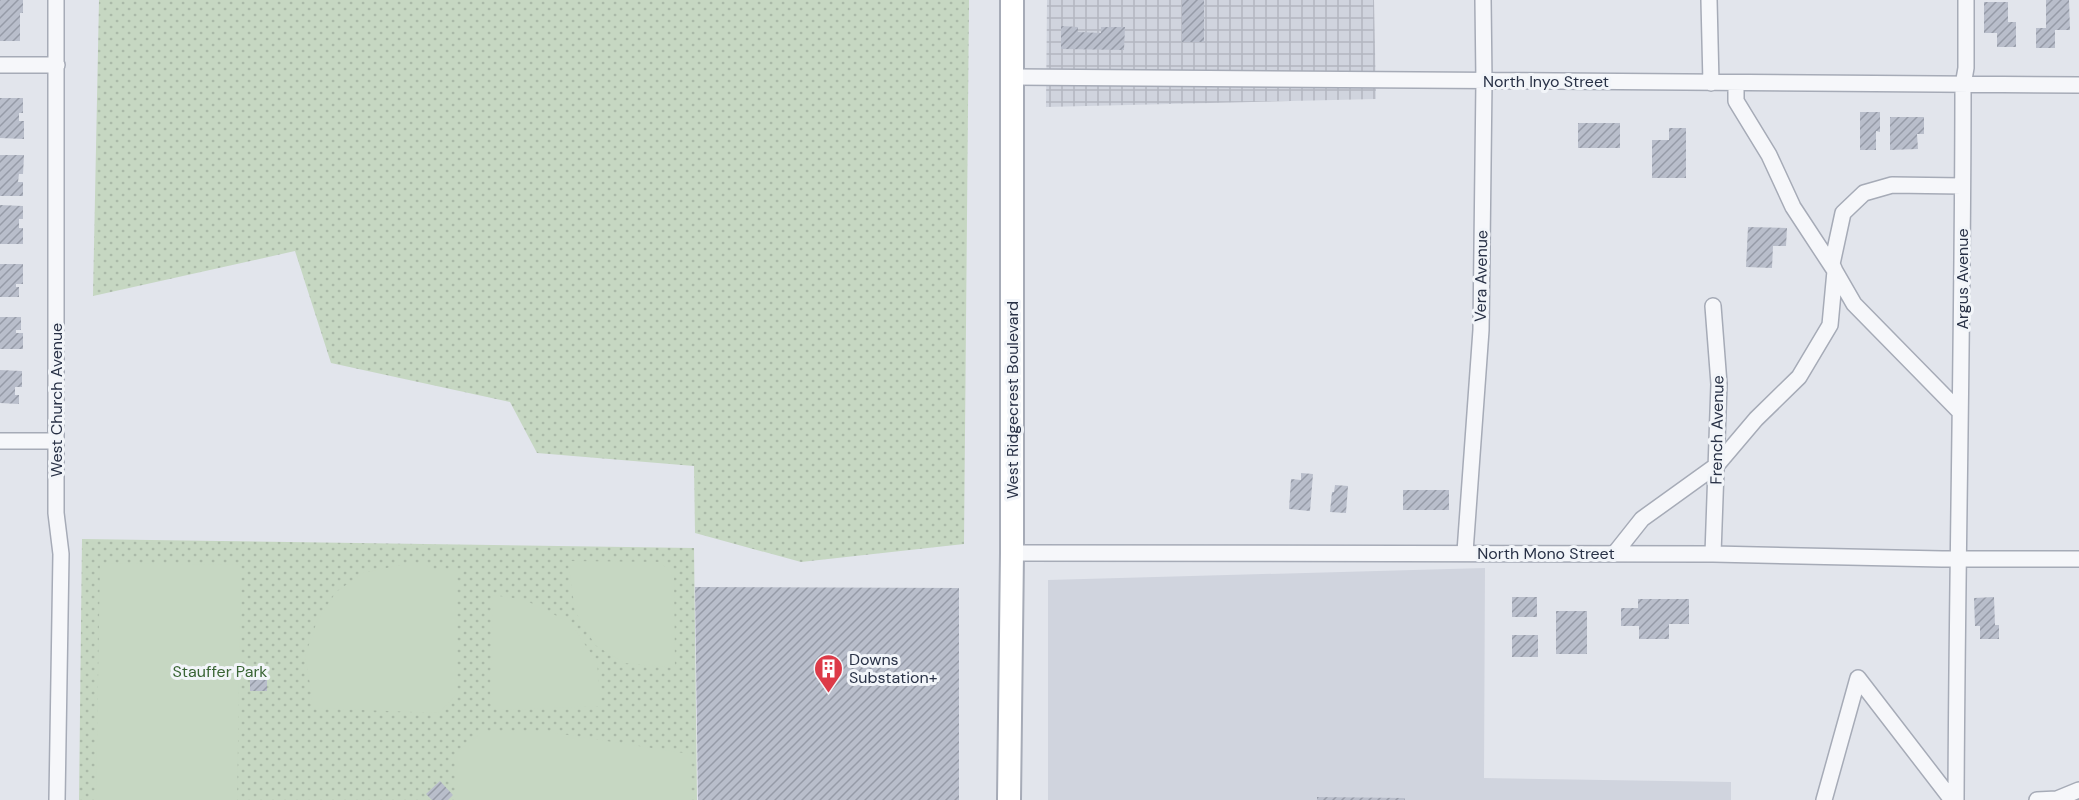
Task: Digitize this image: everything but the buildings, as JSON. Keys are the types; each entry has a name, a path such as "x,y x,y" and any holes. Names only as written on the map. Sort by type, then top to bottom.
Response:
{"street":[{"name":"West Church Avenue","path":"56,0 56,513 61,554 57,800"},
{"name":"West Ridgecrest Boulevard","path":"1010,800 1012,0"},
{"name":"Vera Avenue","path":"1465,552 1480,330 1483,0"},
{"path":"1709,0 1711,83"},
{"name":"Argus Avenue","path":"1954,800 1966,0"},
{"path":"0,65 57,65"},
{"name":"North Inyo Street","path":"1012,77 2079,85"},
{"path":"1736,83 1736,101 1769,155 1792,207 1854,304 1960,412"},
{"path":"1615,553 1642,519 1717,465 1756,419 1799,376 1830,325 1835,271 1832,264 1844,213 1864,193 1892,185 1962,186"},
{"name":"French Avenue","path":"1713,306 1719,384 1713,554"},
{"path":"0,441 56,441"},
{"name":"North Mono Street","path":"1012,553 1465,552 2079,559"},
{"path":"1824,800 1858,678 1954,800"},
{"path":"2037,800 2057,799 2079,790"}],"shaded area":[{"path":"1047,0 1374,0 1376,99 1046,107"},
{"path":"1485,568 1484,778 1731,782 1731,800 1048,800 1048,580"}],"green space":[{"path":"99,0 969,0 964,544 801,562 695,533 694,466 537,453 510,402 331,363 295,251 93,296"},
{"name":"Stauffer Park","path":"82,539 694,548 697,800 79,800"},
{"path":"568,561 660,562 674,575 675,668 624,663 595,645 575,611"},
{"path":"100,563 241,565 237,800 96,800"},
{"path":"401,565 425,565 436,570 456,570 456,695 439,713 311,708 312,696 305,656 317,621 336,592 363,573"},
{"path":"493,595 525,600 571,623 597,663 601,706 500,710 490,700"},
{"path":"481,733 555,733 690,754 690,800 457,800 457,752"}],"place":[{"name":"Downs Substation+","path":"828,694"}]}
